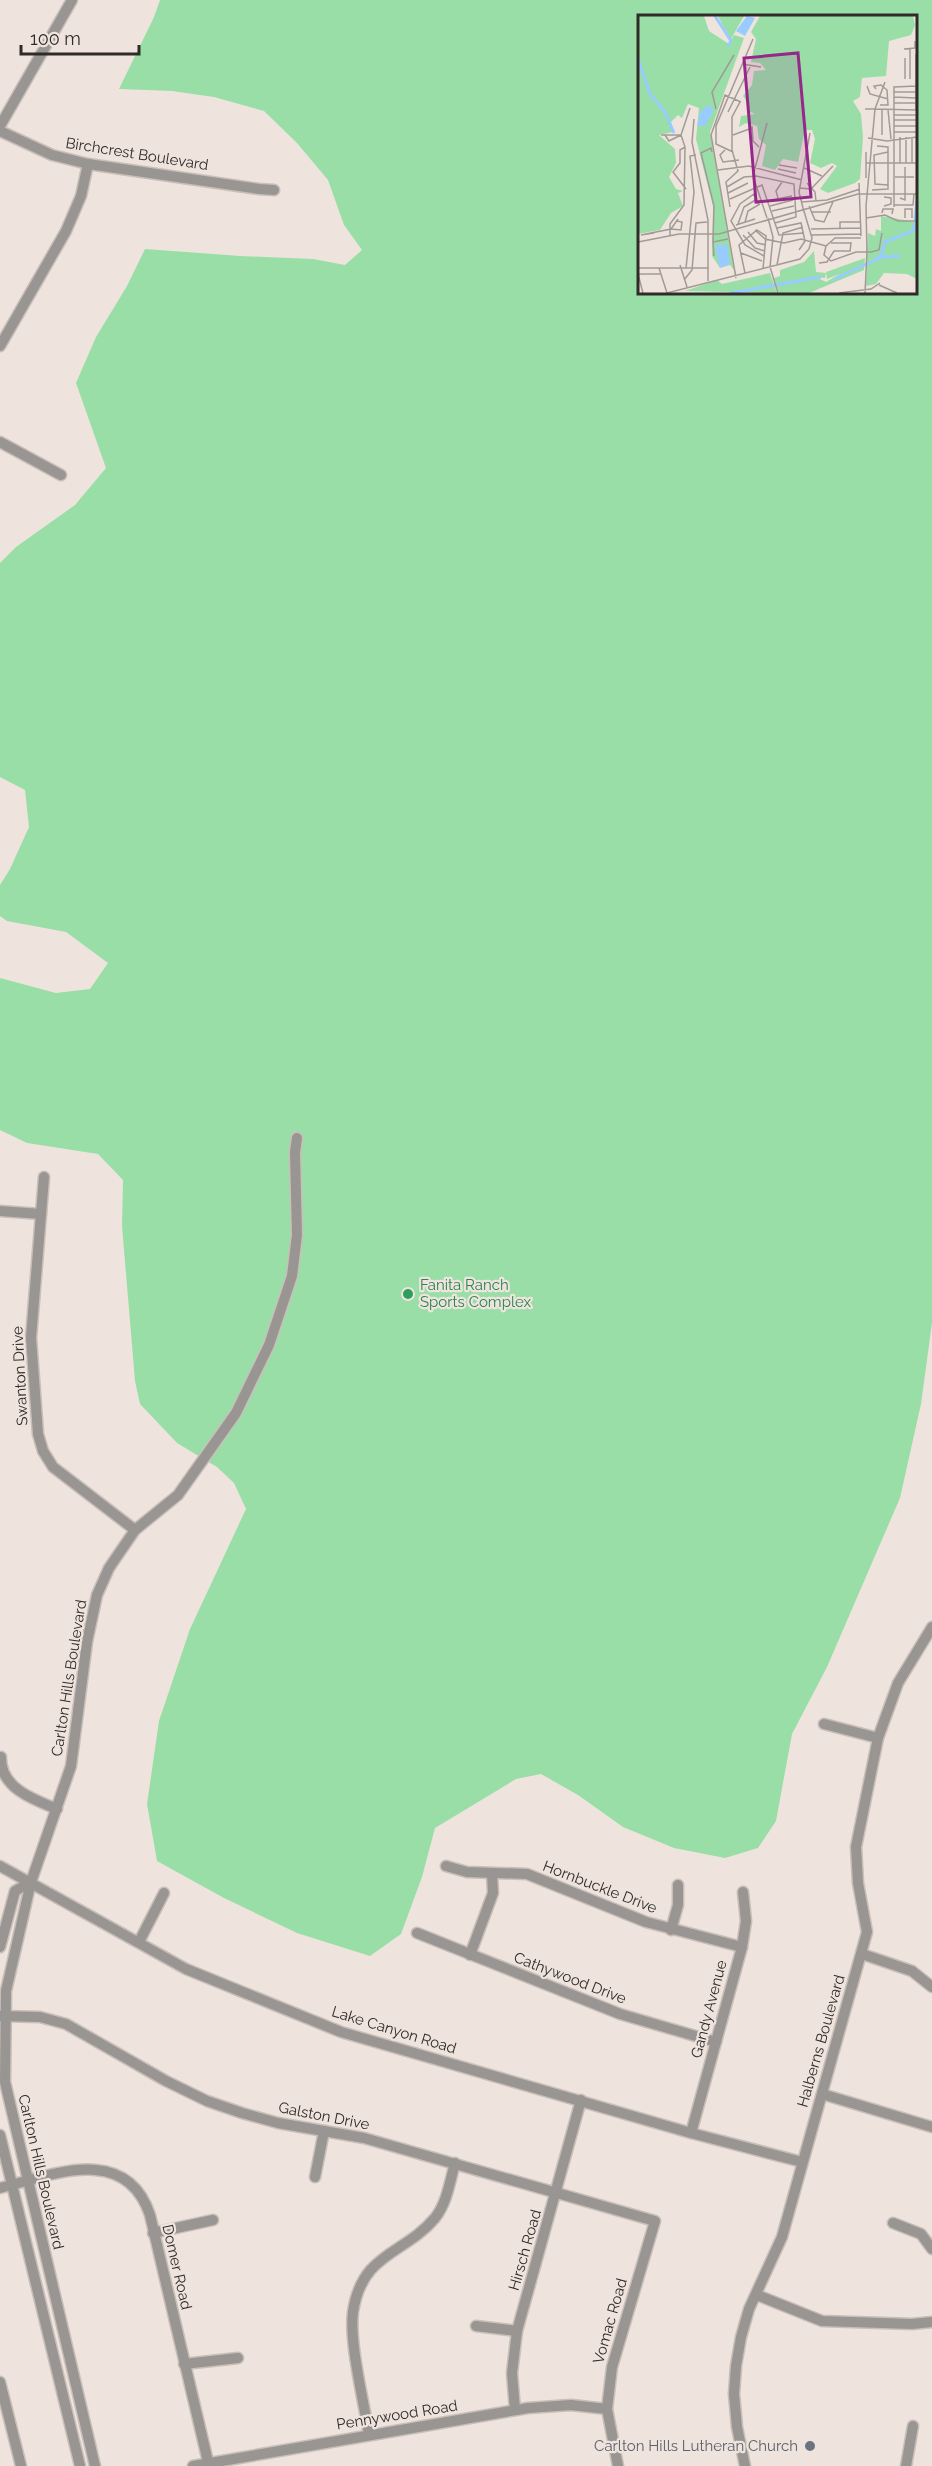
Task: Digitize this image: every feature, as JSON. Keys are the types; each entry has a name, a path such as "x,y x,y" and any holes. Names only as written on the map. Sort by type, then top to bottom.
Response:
{"street":[{"path":"0,126 72,0"},
{"name":"Birchcrest Boulevard","path":"0,131 52,155 88,164 274,190"},
{"path":"0,346 66,231 81,196 88,164"},
{"path":"0,442 61,476"},
{"name":"Carlton Hills Boulevard","path":"95,2466 5,2082 2,2015 12,1958 31,1882 71,1766 90,1623 97,1595 109,1568 135,1530 178,1495 236,1413 269,1345 292,1276 297,1234 295,1152 297,1138"},
{"name":"Swanton Drive","path":"44,1177 31,1338 39,1441 53,1467 135,1530"},
{"path":"0,1210 41,1214"},
{"name":"Halberns Boulevard","path":"745,2466 735,2411 735,2378 741,2337 749,2309 782,2237 867,1932 858,1878 856,1842 878,1738 898,1683 932,1627"},
{"path":"824,1724 878,1738"},
{"path":"1,1757 0,1764 4,1777 18,1791 25,1797 57,1809"},
{"name":"Lake Canyon Road","path":"0,1866 186,1969 341,2032 691,2133 802,2162"},
{"name":"Hornbuckle Drive","path":"446,1866 466,1872 492,1874 513,1872 533,1876 671,1930 742,1947"},
{"path":"470,1955 493,1893 492,1874"},
{"name":"Carlton Hills Boulevard","path":"0,1947 15,1892 31,1882"},
{"path":"671,1930 678,1905 678,1886"},
{"name":"Gandy Avenue","path":"691,2133 742,1947 746,1921 743,1892"},
{"path":"140,1942 164,1893"},
{"name":"Cathywood Drive","path":"417,1933 620,2014 716,2042"},
{"path":"861,1954 912,1971 932,1987"},
{"name":"Galston Drive","path":"2,2015 39,2017 57,2021 207,2101 270,2121 364,2138 655,2221"},
{"path":"822,2094 932,2127"},
{"name":"Hirsch Road","path":"515,2410 512,2373 517,2331 581,2100"},
{"path":"315,2177 324,2132"},
{"name":"Carlton Hills Boulevard","path":"0,2135 80,2466"},
{"path":"369,2435 353,2332 356,2302 366,2277 380,2260 418,2234 438,2213 456,2163"},
{"name":"Domer Road","path":"0,2188 84,2169 105,2170 129,2182 144,2200 150,2215 209,2464"},
{"path":"153,2233 213,2220"},
{"name":"Vomac Road","path":"618,2466 607,2409 614,2356 655,2221"},
{"path":"893,2223 921,2234 932,2249"},
{"path":"757,2295 822,2321 912,2324 932,2322"},
{"path":"476,2326 517,2331"},
{"path":"184,2364 238,2358"},
{"path":"0,2382 4,2414 21,2466"},
{"name":"Pennywood Road","path":"193,2466 515,2410 571,2405 607,2409"},
{"path":"906,2466 913,2426"}],"green space":[{"path":"160,0 932,0 932,1323 921,1404 900,1498 827,1667 792,1734 776,1821 758,1848 725,1858 674,1848 623,1827 578,1795 541,1774 516,1779 435,1828 422,1877 401,1934 370,1956 297,1933 224,1898 157,1861 147,1804 159,1721 190,1629 246,1509 234,1483 217,1467 177,1443 140,1404 135,1381 122,1226 123,1180 98,1154 27,1143 0,1130 0,978 56,993 90,989 108,963 66,932 7,921 0,916 0,885 29,827 25,790 0,777 0,563 16,547 75,505 106,468 76,383 96,337 127,286 145,249 313,259 345,265 362,250 344,225 328,180 297,143 264,111 214,97 172,91 119,89"}],"place":[{"name":"Fanita Ranch Sports Complex","path":"408,1294"},
{"name":"Carlton Hills Lutheran Church","path":"810,2446"}]}
